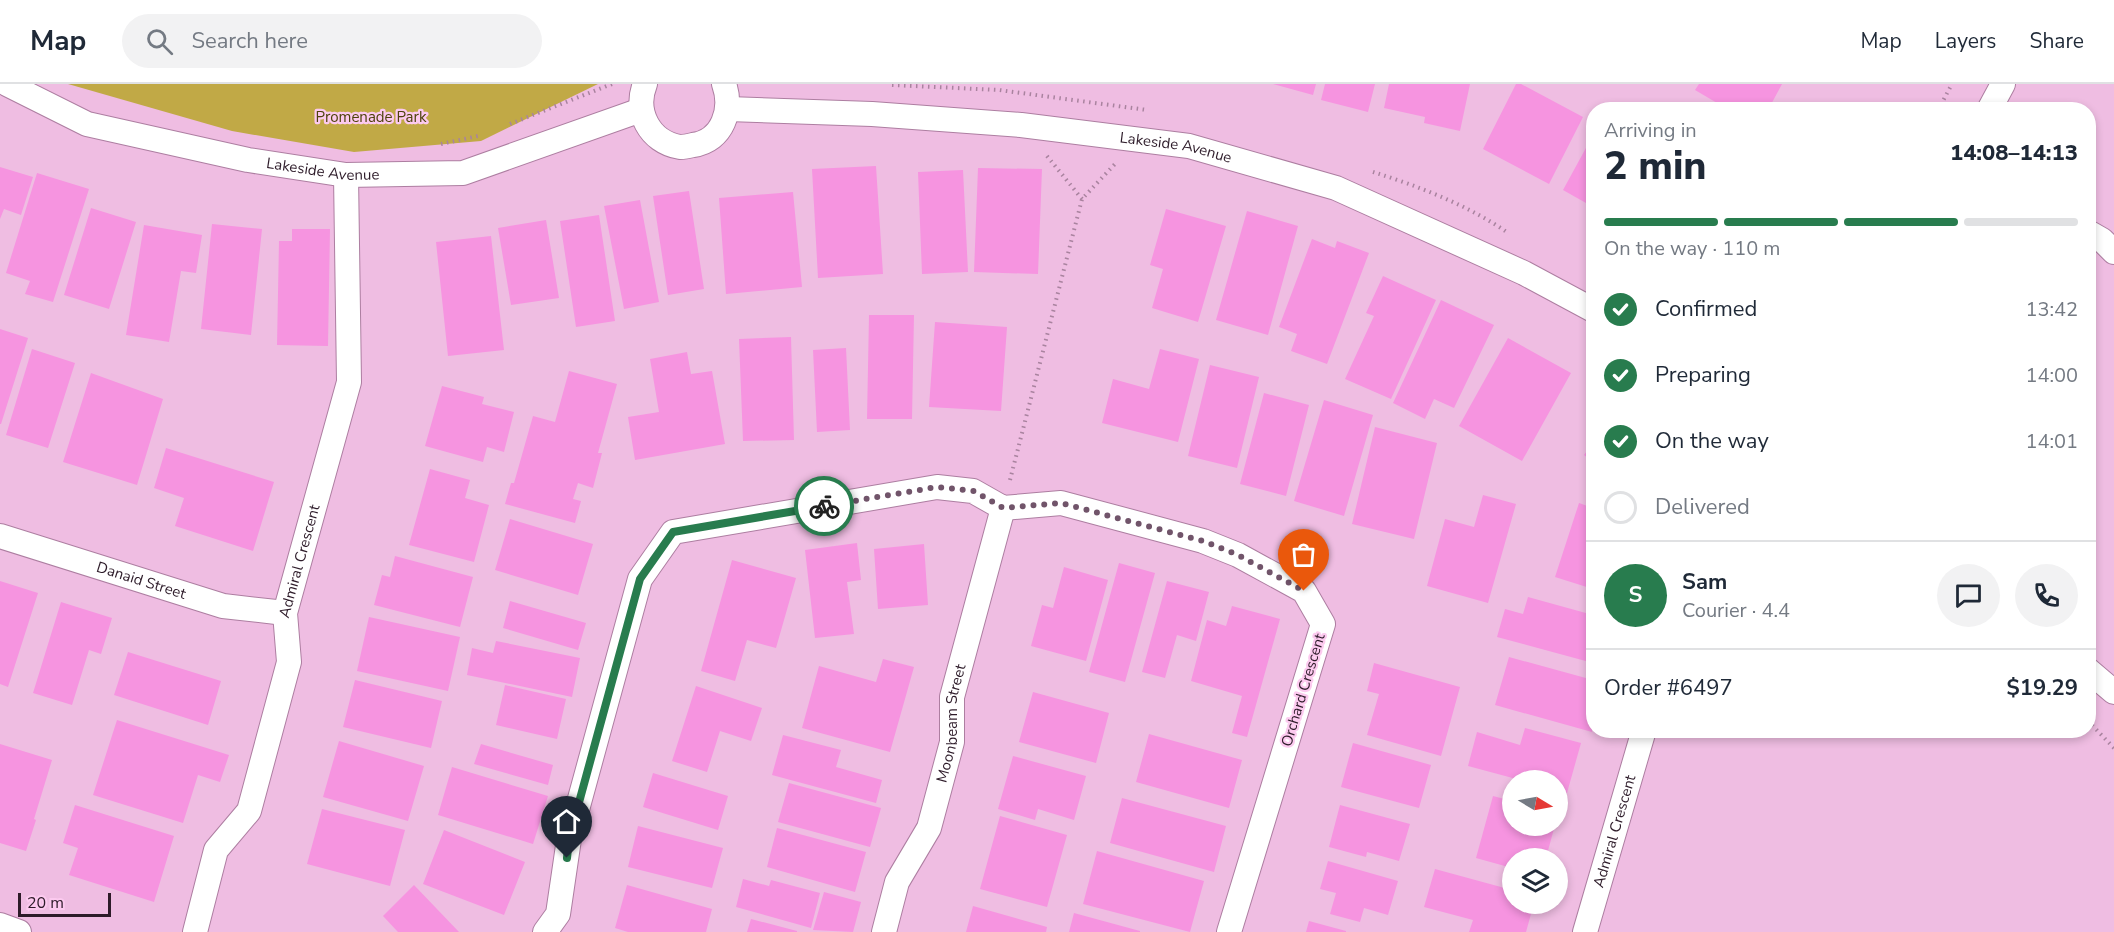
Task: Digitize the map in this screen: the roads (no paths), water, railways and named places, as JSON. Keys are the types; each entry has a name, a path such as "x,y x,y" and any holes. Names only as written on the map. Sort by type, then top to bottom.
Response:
{"street":[{"name":"Lakeside Avenue","path":"7,84 87,124 248,160 346,175 463,173 641,110"},
{"path":"645,84 641,94 641,110 648,128 659,139 681,147 700,144 716,133 723,123 728,109 724,84"},
{"path":"1993,102 2002,84"},
{"name":"Lakeside Avenue","path":"728,109 872,114 1021,125 1188,146 1336,188 1524,273 1586,306"},
{"name":"Admiral Crescent","path":"195,932 216,850 249,811 289,662 285,613 349,382 346,175"},
{"path":"2096,237 2114,252"},
{"path":"544,932 558,914 569,839 640,579 673,532 937,487 974,491 1003,508"},
{"name":"Orchard Crescent","path":"1003,508 1061,503 1203,541 1238,555 1304,591 1323,624 1229,932"},
{"name":"Moonbeam Street","path":"884,932 897,882 929,828 952,742 952,697 1003,508"},
{"name":"Danaid Street","path":"0,536 223,606 285,613"},
{"path":"2096,677 2114,692"},
{"name":"Admiral Crescent","path":"1585,932 1642,738"},
{"path":"0,926 20,932"}],"park label":[{"name":"Promenade Park","path":"371,117"}]}
